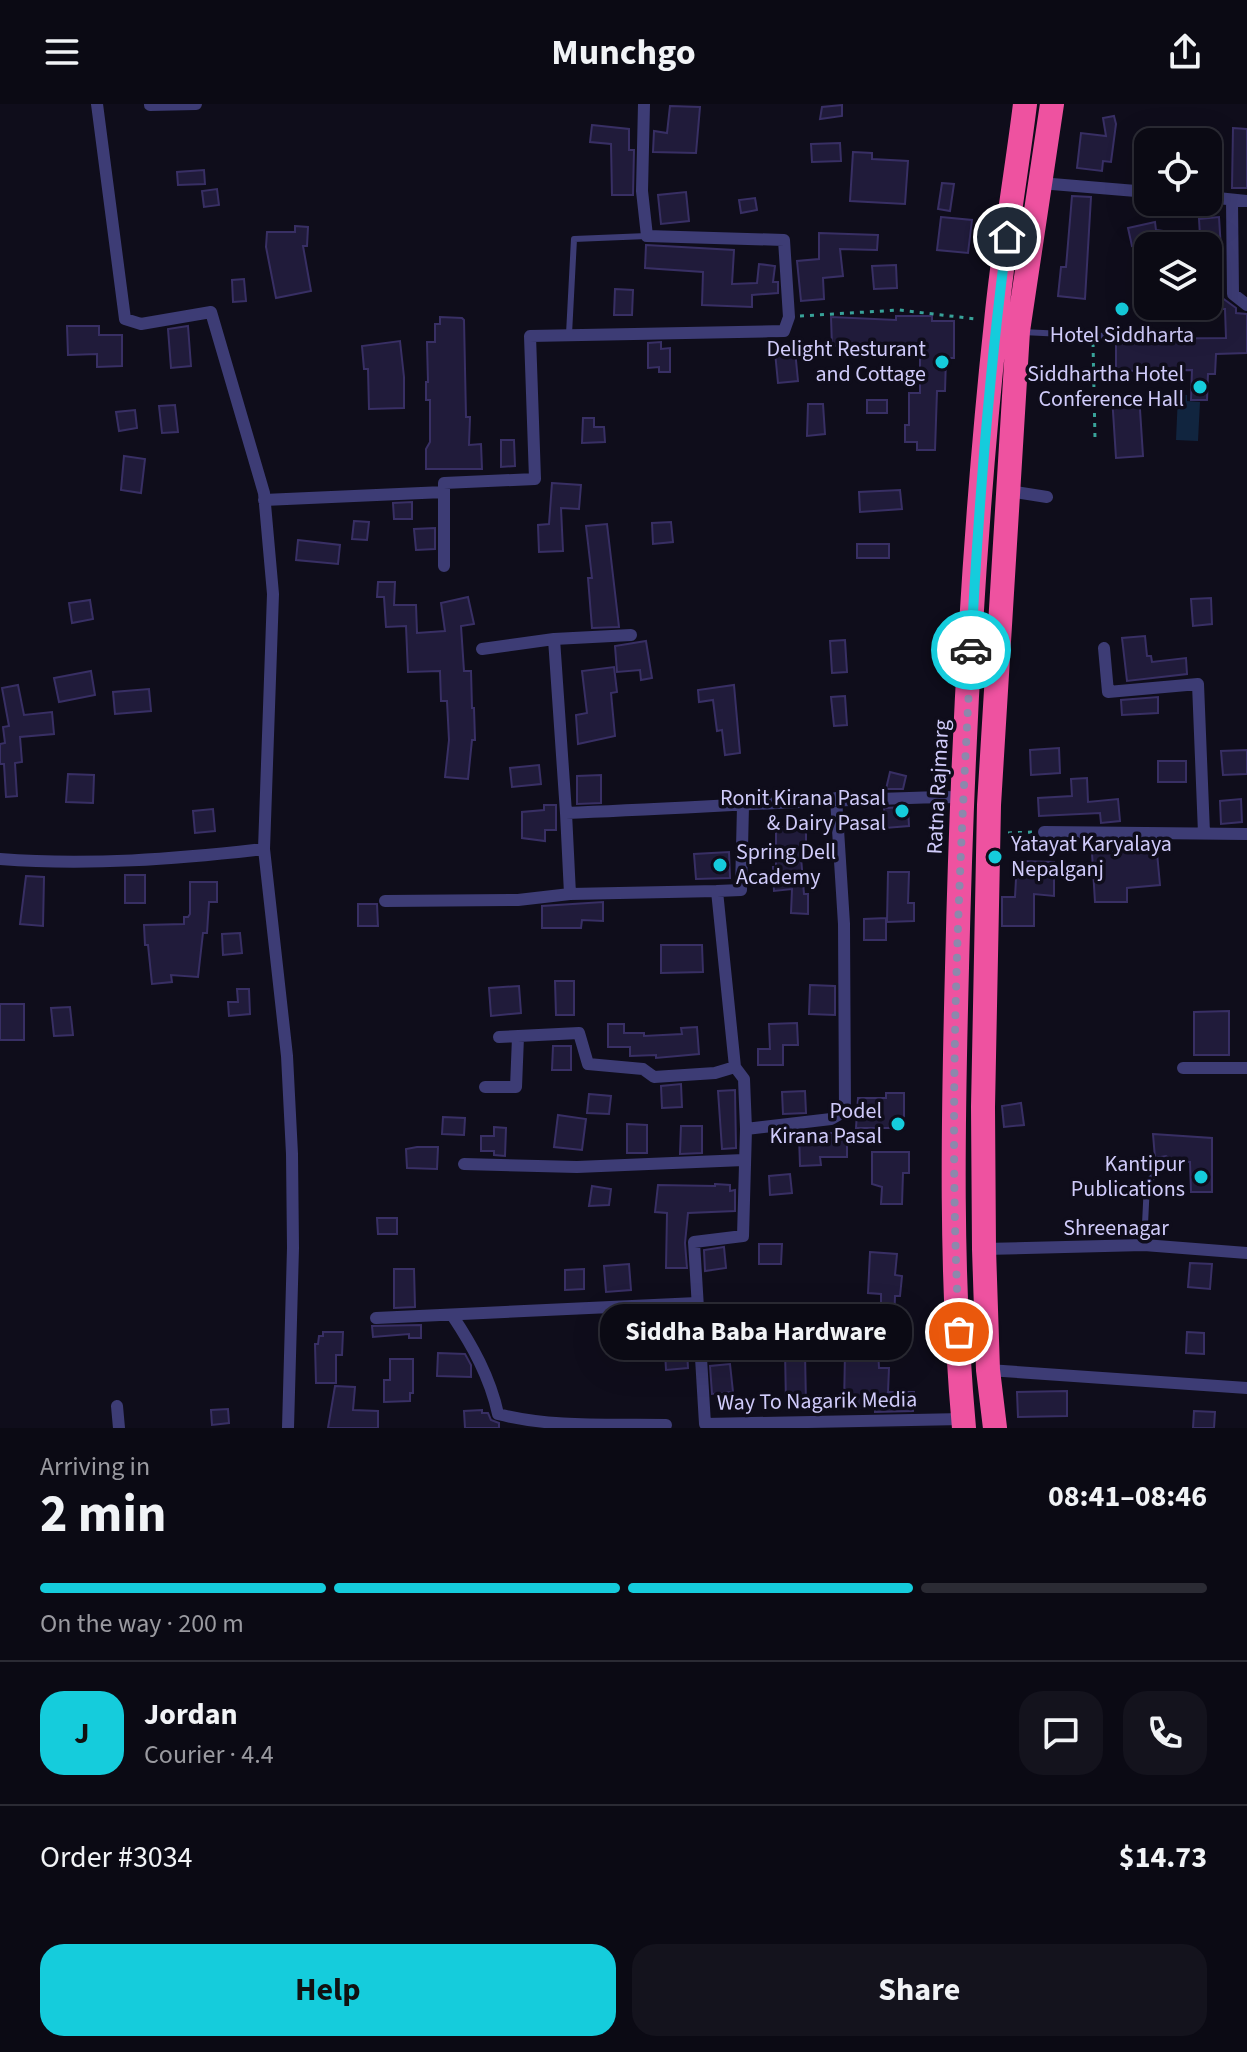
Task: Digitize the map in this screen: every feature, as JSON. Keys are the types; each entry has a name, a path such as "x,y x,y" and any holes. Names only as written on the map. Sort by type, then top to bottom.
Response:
{"highway":[{"name":"Ratna Rajmarg","path":"964,1423 954,1237 963,797 979,520 1007,326 1025,104"},
{"name":"Ratna Rajmarg","path":"995,1428 988,1370 983,1107 988,834 1009,491 1007,326 1040,183 1052,104"}],"street":[{"path":"97,104 125,319 141,324 211,312 264,500 273,594 264,849 287,1056 292,1154 288,1428"},
{"path":"150,105 196,104"},
{"path":"444,566 444,483 535,479 530,336 784,331 789,317 784,240 647,236 642,191 644,104"},
{"path":"1040,183 1134,191"},
{"path":"1222,199 1247,201"},
{"path":"1232,201 1233,294 1247,305"},
{"path":"1009,491 1047,497"},
{"path":"264,500 444,492"},
{"path":"482,649 554,639 631,635"},
{"path":"554,639 570,894"},
{"path":"1104,648 1108,692 1198,684 1204,833"},
{"path":"566,813 743,806 836,798 963,797"},
{"path":"746,1129 831,1119 845,1111 844,924 836,798"},
{"path":"385,901 518,900 570,894 741,890 743,806"},
{"path":"1044,832 1247,834"},
{"path":"0,859 148,860 264,849"},
{"name":"Way To Nagarik Media","path":"717,891 735,1067 744,1079 746,1129 743,1236 694,1242 705,1424 964,1423"},
{"path":"499,1037 579,1033 588,1064 643,1069 654,1077 715,1073 735,1067"},
{"path":"485,1087 516,1087 518,1037"},
{"path":"1183,1068 1247,1068"},
{"path":"464,1164 577,1167 744,1160"},
{"name":"Shreenagar","path":"984,1249 1144,1245 1247,1253"},
{"path":"376,1318 697,1303"},
{"path":"452,1315 493,1390 498,1414 525,1421 666,1425"},
{"path":"988,1370 1247,1388"},
{"path":"117,1406 119,1428"}],"lane":[{"path":"569,336 574,239 647,236"},
{"path":"1007,326 1106,336"},
{"path":"1144,1245 1147,1183 1166,1162"}],"path":[{"path":"789,317 899,310 1007,326"},
{"path":"1093,335 1095,439"},
{"path":"988,834 1044,832"}],"water":[{"path":"1178,395 1187,395 1187,401 1200,402 1198,441 1176,440"}],"building":[{"path":"842,105 842,116 820,119 822,107"},
{"path":"670,106 700,107 696,153 653,152 654,131 667,133"},
{"path":"1114,116 1116,124 1111,162 1103,161 1102,171 1077,168 1081,133 1106,136 1103,118"},
{"path":"592,125 629,129 629,150 634,150 633,195 612,195 611,144 590,142"},
{"path":"1233,128 1247,129 1247,188 1232,188"},
{"path":"840,143 841,161 812,162 811,144"},
{"path":"853,152 872,153 872,159 908,161 905,204 850,201"},
{"path":"204,170 205,184 178,185 177,172"},
{"path":"942,183 954,184 950,211 938,209"},
{"path":"217,189 219,205 204,207 202,191"},
{"path":"686,192 689,221 661,224 658,195"},
{"path":"1072,196 1091,197 1085,299 1058,296 1061,267 1066,267"},
{"path":"755,198 757,210 741,213 739,200"},
{"path":"941,217 972,220 968,253 937,250"},
{"path":"1219,217 1220,232 1200,232 1199,219"},
{"path":"1155,222 1156,230 1171,232 1134,232 1132,246 1128,228"},
{"path":"295,226 308,227 307,246 303,246 311,291 276,298 266,247 267,232 295,232"},
{"path":"819,233 878,235 877,250 840,249 843,276 823,278 824,299 801,301 797,261 819,259"},
{"path":"646,245 734,250 732,284 757,283 759,264 775,266 773,282 778,282 778,293 752,295 752,307 702,305 703,272 645,268"},
{"path":"896,265 897,288 874,289 872,266"},
{"path":"244,279 246,301 233,302 232,280"},
{"path":"615,289 633,290 632,315 614,315"},
{"path":"1222,298 1236,308 1236,313 1247,314 1247,353 1216,354 1215,374 1208,374 1207,400 1191,400 1192,370 1116,371 1116,339 1226,338 1225,309 1222,309"},
{"path":"896,316 932,316 932,321 954,321 954,358 946,358 945,391 937,391 935,450 917,450 917,442 905,442 905,425 909,425 909,393 920,393 920,357 896,357 896,345 832,346 831,317 896,320"},
{"path":"440,317 464,320 469,445 481,444 482,469 426,469 426,449 430,442 430,400 426,400 427,342 435,342 435,324 440,324"},
{"path":"67,326 99,326 99,335 122,335 122,366 97,367 97,354 68,355"},
{"path":"188,326 191,366 171,368 168,329"},
{"path":"400,341 404,408 369,409 368,369 364,369 362,346"},
{"path":"661,342 661,349 670,348 670,372 659,372 659,367 648,368 648,343"},
{"path":"795,350 798,381 778,383 775,352"},
{"path":"1139,394 1143,456 1116,458 1112,396"},
{"path":"867,400 887,400 887,413 867,413"},
{"path":"808,404 823,404 825,434 807,436"},
{"path":"175,405 178,432 162,433 159,406"},
{"path":"135,410 137,428 119,431 116,412"},
{"path":"583,418 594,418 594,427 604,427 605,442 582,443"},
{"path":"501,440 514,440 515,466 501,467"},
{"path":"124,456 145,459 141,493 121,490"},
{"path":"552,483 581,485 579,509 561,508 563,551 539,552 538,525 549,524"},
{"path":"900,490 902,509 860,512 859,492"},
{"path":"412,502 412,519 394,519 393,503"},
{"path":"354,521 369,522 367,540 352,539"},
{"path":"671,522 673,542 653,544 652,523"},
{"path":"607,524 619,627 592,628 588,578 592,578 586,526"},
{"path":"435,528 435,549 416,550 414,529"},
{"path":"298,540 340,545 338,564 296,560"},
{"path":"857,544 889,544 889,558 857,558"},
{"path":"378,582 395,582 394,605 416,605 417,633 445,631 441,603 468,597 474,624 461,626 464,671 471,671 475,740 472,740 468,779 445,777 449,740 447,701 441,701 440,671 408,672 406,626 386,627 384,597 377,597"},
{"path":"1211,598 1212,624 1193,626 1191,599"},
{"path":"90,600 93,619 72,623 69,603"},
{"path":"1145,636 1147,656 1151,656 1152,662 1186,658 1187,674 1127,681 1122,638"},
{"path":"845,640 847,672 832,673 830,641"},
{"path":"646,641 652,678 641,680 640,670 617,672 615,646"},
{"path":"614,667 617,692 611,693 615,736 578,744 576,715 587,713 582,671"},
{"path":"91,671 95,695 59,702 54,678"},
{"path":"18,685 24,715 52,712 54,734 20,737 22,762 15,763 17,796 6,797 0,744 5,743 3,727 9,726 2,688"},
{"path":"734,685 740,753 725,755 722,730 717,731 713,700 699,702 698,690"},
{"path":"149,689 151,711 115,714 113,692"},
{"path":"845,696 847,725 834,726 831,697"},
{"path":"1158,697 1158,713 1122,715 1121,700"},
{"path":"1059,748 1060,773 1031,775 1030,750"},
{"path":"1247,750 1247,774 1223,775 1221,751"},
{"path":"1158,761 1186,761 1186,782 1158,782"},
{"path":"539,765 541,784 512,787 510,768"},
{"path":"890,772 906,776 903,789 886,789"},
{"path":"68,774 94,775 93,803 66,802"},
{"path":"601,775 601,803 577,804 577,776"},
{"path":"1087,778 1088,802 1118,799 1120,821 1101,823 1100,813 1039,816 1038,798 1072,796 1071,779"},
{"path":"1241,799 1242,822 1221,824 1220,801"},
{"path":"544,805 556,805 556,830 545,830 545,841 522,838 522,812 544,810"},
{"path":"908,807 909,826 885,828 884,808"},
{"path":"213,809 215,831 195,833 193,811"},
{"path":"781,827 800,827 800,831 806,831 806,845 800,845 808,914 791,913 792,889 774,891 776,831 781,831"},
{"path":"1130,842 1156,842 1160,885 1127,888 1127,902 1095,902 1092,853 1131,851"},
{"path":"729,852 730,878 696,879 694,854"},
{"path":"1017,861 1054,862 1054,896 1034,894 1034,926 1002,926 1002,897 1015,897"},
{"path":"888,872 909,872 908,903 914,903 914,921 887,922"},
{"path":"125,875 145,875 145,903 125,903"},
{"path":"26,876 44,877 43,926 20,924"},
{"path":"190,882 217,882 217,902 209,902 207,933 203,933 198,977 171,975 172,982 152,984 144,925 184,924 184,917 190,914"},
{"path":"603,902 603,921 582,920 581,928 542,928 542,906"},
{"path":"358,904 377,904 378,926 358,926"},
{"path":"886,918 886,940 864,940 864,919"},
{"path":"240,933 242,953 223,955 222,934"},
{"path":"661,945 702,945 703,972 661,973"},
{"path":"555,981 574,981 574,1015 556,1015"},
{"path":"810,985 835,986 835,1015 809,1014"},
{"path":"519,986 521,1013 491,1016 489,988"},
{"path":"237,989 249,989 250,1014 229,1016 228,1002 238,1002"},
{"path":"0,1004 24,1004 24,1040 0,1040"},
{"path":"70,1007 73,1035 54,1036 51,1008"},
{"path":"1229,1011 1229,1055 1194,1055 1194,1012"},
{"path":"797,1023 798,1045 783,1045 783,1065 758,1065 758,1049 770,1049 769,1024"},
{"path":"608,1024 624,1024 624,1033 644,1033 644,1036 682,1034 681,1028 697,1027 699,1054 656,1058 656,1055 630,1056 630,1047 608,1047"},
{"path":"553,1046 571,1046 571,1070 552,1070"},
{"path":"681,1084 682,1107 662,1108 661,1086"},
{"path":"735,1090 736,1148 722,1149 718,1091"},
{"path":"805,1091 806,1113 783,1114 782,1092"},
{"path":"886,1093 904,1093 904,1128 856,1128 858,1098 886,1098"},
{"path":"589,1094 611,1096 609,1114 587,1113"},
{"path":"1021,1103 1024,1125 1004,1127 1002,1106"},
{"path":"558,1115 586,1119 582,1150 554,1147"},
{"path":"443,1117 465,1118 464,1135 442,1134"},
{"path":"627,1124 647,1125 647,1153 627,1153"},
{"path":"681,1126 702,1126 702,1153 680,1154"},
{"path":"494,1127 506,1128 505,1156 494,1155 494,1151 481,1151 481,1136 494,1136"},
{"path":"847,1133 847,1157 820,1157 821,1165 800,1166 799,1136"},
{"name":"Kantipur Publications","path":"1153,1134 1212,1138 1212,1192 1191,1192 1190,1162 1172,1160 1166,1156 1155,1158"},
{"path":"438,1147 437,1169 407,1168 406,1149"},
{"path":"872,1152 909,1152 909,1173 903,1173 902,1204 881,1204 882,1187 872,1184"},
{"path":"790,1174 792,1193 770,1195 769,1176"},
{"path":"658,1185 730,1185 730,1191 735,1190 735,1211 688,1213 685,1243 687,1268 666,1268 667,1213 655,1212"},
{"path":"592,1186 611,1189 609,1205 589,1206"},
{"path":"377,1218 397,1218 397,1234 378,1234"},
{"path":"759,1244 782,1244 781,1264 759,1264"},
{"path":"724,1247 726,1268 705,1271 704,1250"},
{"path":"870,1252 897,1254 895,1275 902,1276 900,1296 895,1296 894,1324 881,1324 881,1294 868,1293"},
{"path":"1190,1263 1212,1264 1210,1289 1188,1287"},
{"path":"629,1264 631,1290 606,1292 604,1266"},
{"path":"394,1269 414,1269 415,1307 394,1308"},
{"path":"584,1269 584,1289 565,1290 565,1270"},
{"path":"689,1312 690,1332 686,1332 688,1368 666,1370 664,1333 653,1333 652,1314"},
{"path":"765,1318 766,1334 877,1330 879,1368 889,1368 888,1392 914,1392 913,1411 875,1412 875,1408 844,1408 845,1351 805,1353 806,1404 786,1404 785,1351 743,1353 742,1320"},
{"path":"421,1325 421,1338 409,1338 409,1334 373,1337 372,1326"},
{"path":"323,1332 343,1332 342,1355 336,1355 336,1383 316,1383 315,1344 318,1344"},
{"path":"1187,1332 1204,1333 1204,1354 1186,1353"},
{"path":"438,1353 465,1354 471,1365 471,1377 437,1376"},
{"path":"390,1359 413,1359 413,1393 410,1393 410,1401 384,1402 384,1380 390,1380"},
{"path":"730,1364 733,1392 712,1394 710,1366"},
{"path":"335,1386 355,1387 353,1410 378,1411 378,1428 328,1428"},
{"path":"1067,1391 1067,1416 1018,1417 1017,1392"},
{"path":"228,1409 229,1423 212,1425 211,1410"},
{"path":"482,1410 482,1413 488,1413 491,1420 499,1423 499,1428 465,1428 464,1411"},
{"path":"1194,1411 1215,1412 1214,1428 1193,1428"}],"way so far":[{"path":"959,1332 954,1237 954,1097 960,838 971,650"}],"place":[{"name":"Hotel Siddharta","path":"1122,309"},
{"name":"Delight Resturant and Cottage","path":"942,362"},
{"name":"Siddhartha Hotel Conference Hall","path":"1200,387"},
{"name":"Ronit Kirana Pasal & Dairy Pasal","path":"902,811"},
{"name":"Yatayat Karyalaya Nepalganj","path":"995,857"},
{"name":"Spring Dell Academy","path":"720,865"},
{"name":"Podel Kirana Pasal","path":"898,1124"},
{"name":"Kantipur Publications","path":"1201,1177"},
{"name":"Siddha Baba Hardware","path":"959,1332"}],"route":[{"path":"971,650 996,321 1007,237"}]}
